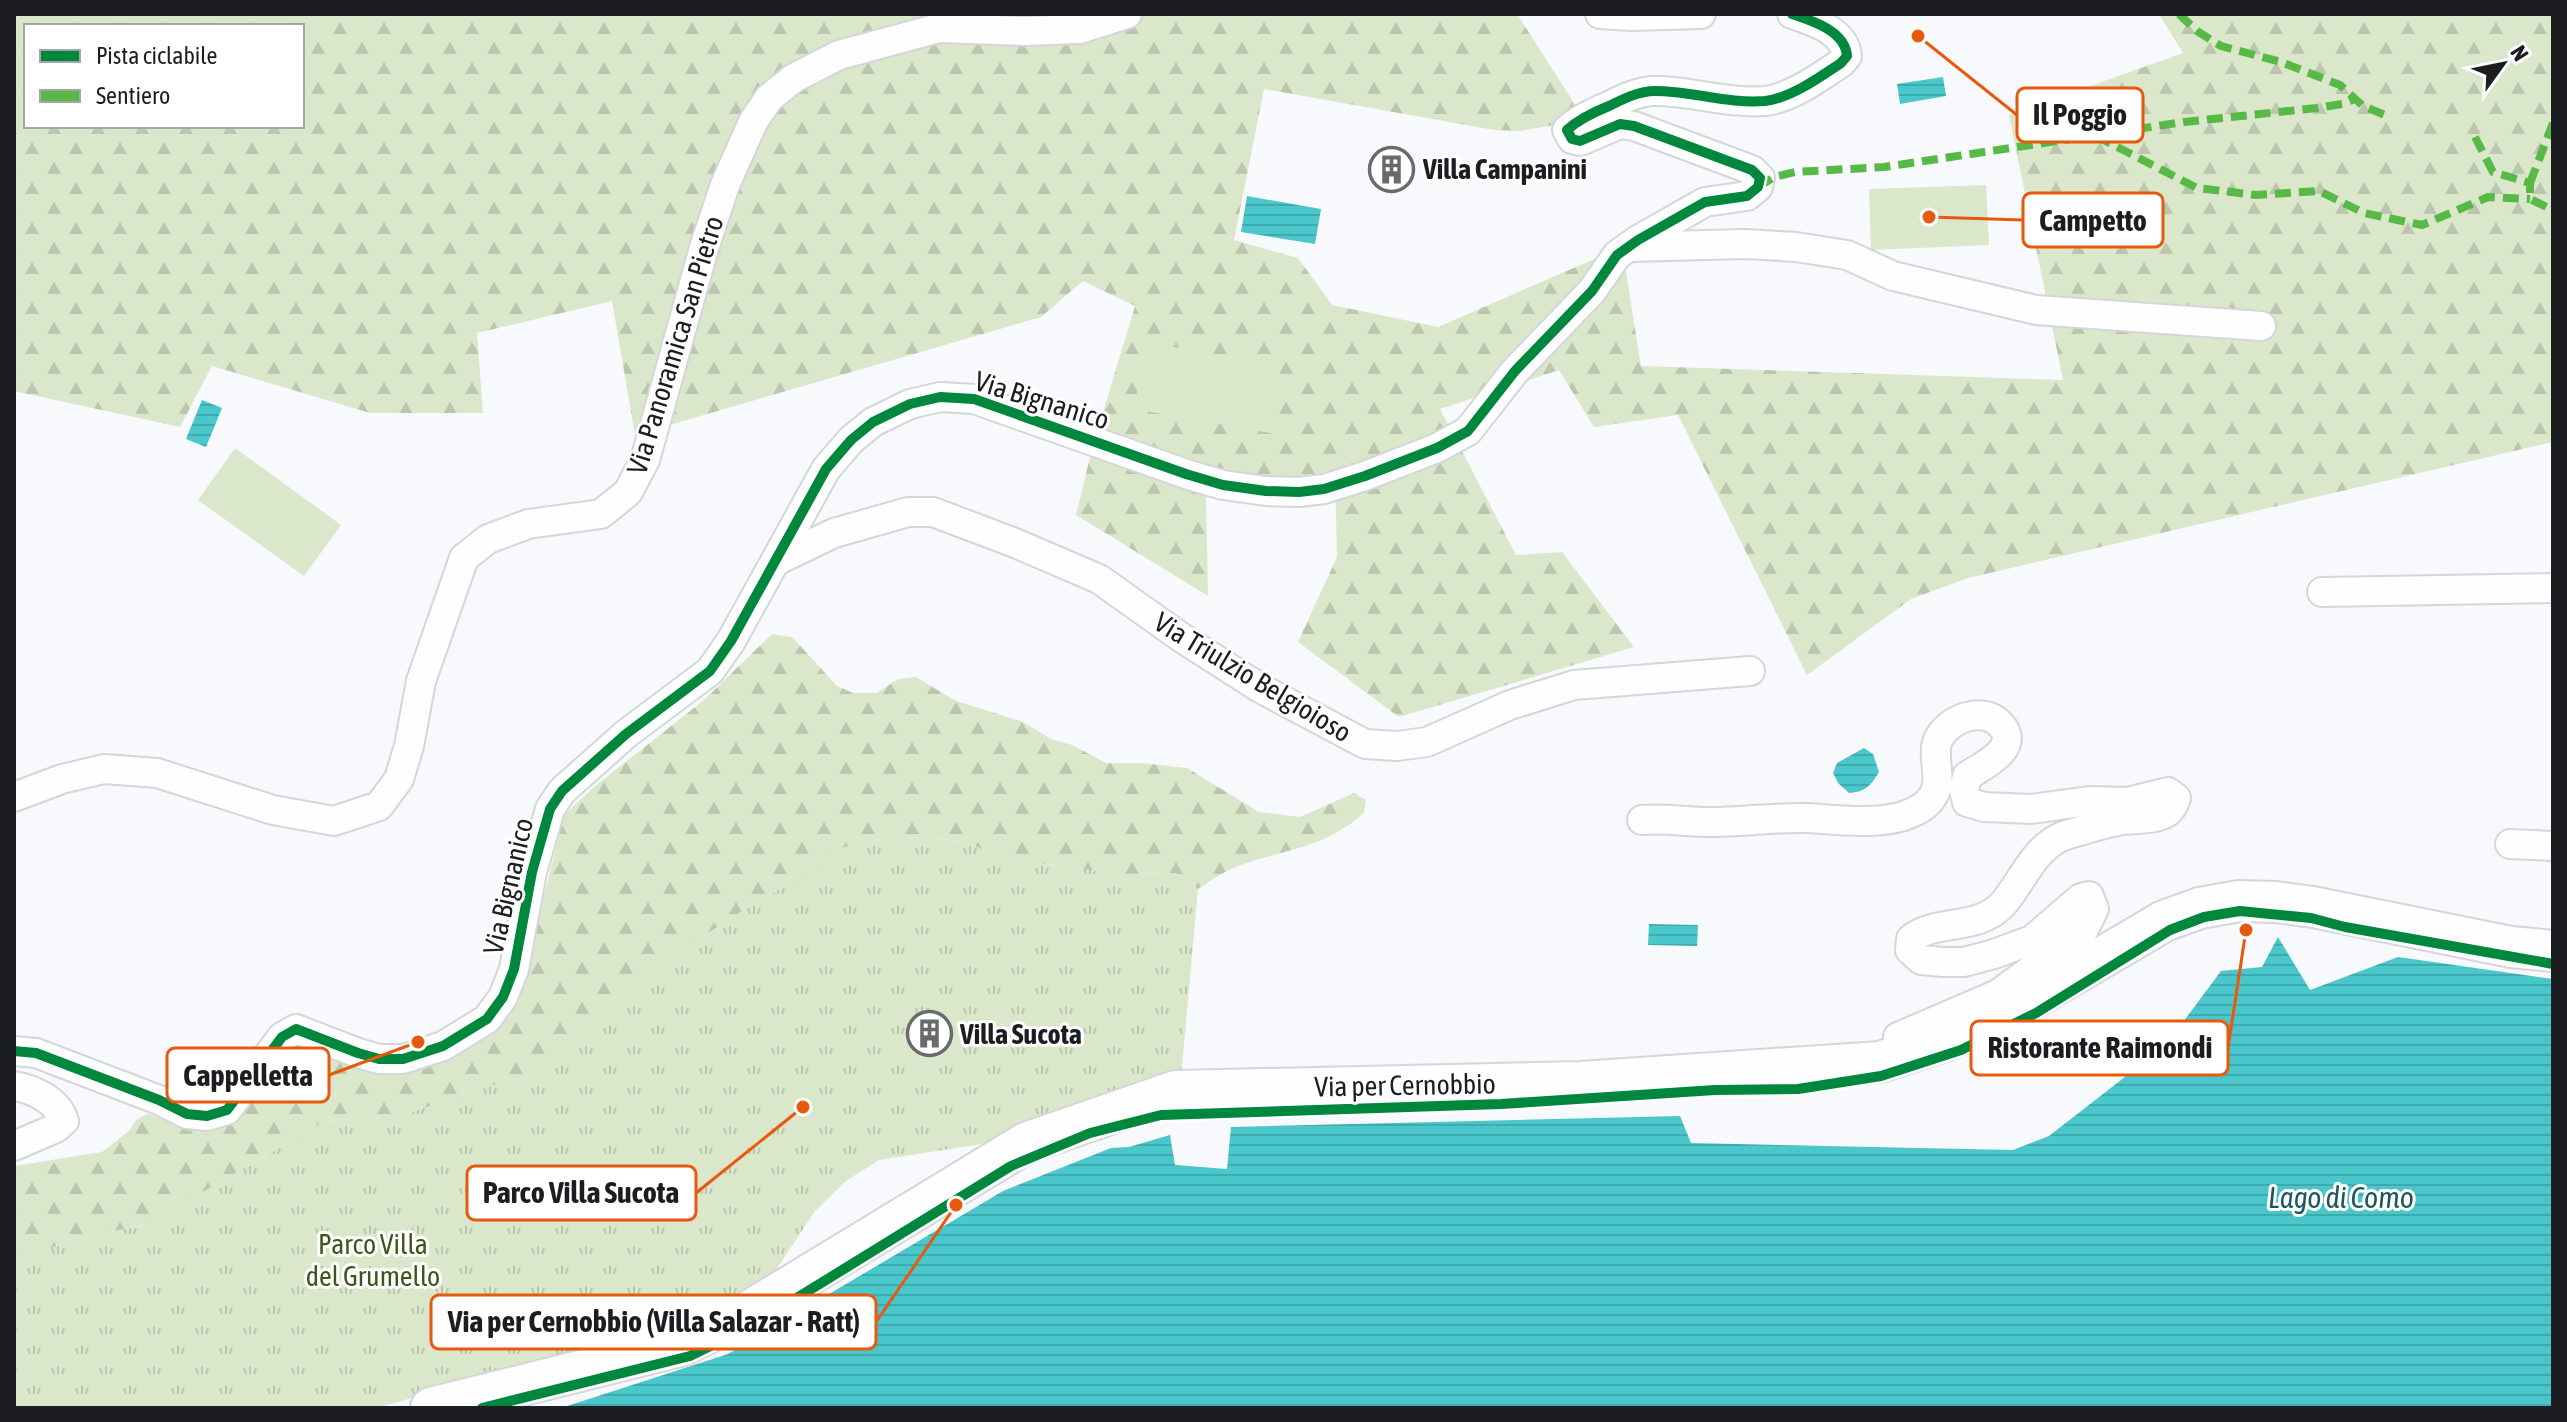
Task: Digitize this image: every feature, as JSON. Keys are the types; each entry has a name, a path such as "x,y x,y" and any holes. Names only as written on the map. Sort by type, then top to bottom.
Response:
{"main road":[{"name":"Via per Cernobbio","path":"431,1408 684,1345 743,1315 1026,1143 1176,1091 1580,1082 1880,1062 1953,1038 2025,1003 2164,921 2200,908 2239,901 2313,907 2511,947 2553,951"}],"street":[{"name":"Via Panoramica San Pietro","path":"14,797 62,779 104,769 157,773 273,810 334,821 379,806 399,779 409,746 421,681 464,558 488,539 528,524 601,514 628,492 645,460 704,248 725,185 753,122 769,98 794,78 839,55 939,28 1080,29 1127,14"},
{"path":"1600,14 1701,14"},
{"name":"Via Bignanico","path":"14,1051 36,1053 147,1095 187,1114 207,1116 227,1110 282,1037 296,1029 379,1059 403,1059 443,1046 476,1027 487,1019 503,997 514,969 532,872 547,817 556,800 583,770 648,716 710,671 731,641 826,469 851,440 873,422 910,404 940,397 974,399 1186,474 1223,485 1266,491 1324,489 1437,448 1468,431 1515,371 1592,291 1617,255 1705,202 1747,196 1758,187 1760,178 1752,170 1634,126 1620,124 1580,141 1572,139 1567,130 1600,109 1630,96 1653,91 1738,101 1768,101 1792,92 1841,63 1847,56 1846,47 1839,36 1792,14"},
{"path":"1628,247 1745,244 1796,247 1847,255 1893,276 2036,310 2261,326"},
{"name":"Via Triulzio Belgioioso","path":"776,561 834,533 908,512 933,512 1099,579 1260,688 1365,744 1397,746 1427,742 1510,705 1574,685 1750,671"},
{"path":"2322,592 2553,588"},
{"path":"1642,820 1719,822 1807,818 1846,822 1908,815 1926,805 1936,791 1938,740 1951,723 1965,717 1991,718 2002,726 2007,737 2005,748 1997,757 1967,776 1964,790 1967,802 1984,807 2032,809 2089,801 2141,801 2168,792 2176,798 2174,805 2165,813 2063,835 2028,865 2001,906 1969,923 1923,930 1911,939 1910,950 1921,960 1964,962 2032,940 2070,905 2089,896 2094,909 2082,933 1998,994 1930,1025 1875,1045 1733,1059 1714,1063 1715,1074"},
{"path":"2510,844 2553,846"},
{"path":"14,1086 25,1088 52,1102 61,1110 64,1121 56,1128 14,1146"}],"green space":[{"path":"14,14 1517,14 1576,106 1573,113 1555,125 1519,131 1494,130 1264,89 1234,240 1298,258 1332,305 1438,327 1622,247 1641,366 2063,380 2009,115 2183,53 2159,14 2553,14 2553,442 1968,578 1911,599 1807,675 1678,415 1594,427 1559,370 1440,409 1516,555 1562,552 1634,647 1399,717 1298,642 1337,557 1335,470 1206,496 1208,596 1076,515 1092,449 1135,306 1083,281 1041,317 635,435 612,301 477,333 483,413 370,413 212,366 180,427 14,391"},
{"path":"1986,185 1989,245 1871,250 1869,189"},
{"path":"1146,342 1281,366 1270,433 1134,409"},
{"path":"235,448 341,525 304,576 198,500"},
{"path":"772,634 792,637 837,686 853,693 877,693 898,679 916,677 954,700 1023,722 1051,739 1072,745 1106,763 1187,768 1259,812 1300,817 1354,793 1366,800 1364,813 1318,841 1236,867 1198,889 1176,873 1121,874 1006,859 963,841 894,836 837,849 811,871 649,971 540,1073 405,1114 325,1121 146,1225 75,1238 14,1264 14,1166 102,1152 129,1131 137,1119 148,1114 191,1126 223,1123 250,1105 288,1055 302,1045 362,1067 408,1074 446,1056 526,969 564,815 594,787 704,700"},
{"name":"Parco Villa del Grumello","path":"894,836 963,841 1007,859 1121,874 1177,873 1198,889 1181,1077 982,1144 879,1160 846,1181 815,1211 776,1270 734,1306 682,1332 481,1378 377,1408 14,1408 14,1264 75,1238 146,1225 325,1121 405,1114 539,1073 649,971 811,871 837,849"}],"water":[{"path":"1943,77 1946,96 1900,104 1897,84"},
{"path":"1247,196 1321,209 1315,244 1241,232"},
{"path":"202,400 222,408 206,447 186,439"},
{"path":"1864,748 1873,754 1879,772 1867,787 1849,793 1833,773 1837,763"},
{"path":"1649,924 1698,925 1697,946 1648,945"},
{"name":"Lago di Como","path":"2278,937 2310,990 2398,957 2553,979 2553,1408 561,1408 728,1354 1003,1191 1111,1148 1129,1147 1170,1135 1175,1165 1227,1169 1231,1127 1680,1116 1691,1143 2013,1150 2049,1136 2166,1045 2221,971 2262,967"}],"marked path":[{"path":"2179,14 2197,31 2221,46 2281,62 2340,85 2363,106 2385,115"},
{"path":"1758,187 1774,177 1795,172 1884,167 2184,122 2317,108 2355,99"},
{"path":"2530,183 2553,123"},
{"path":"2096,136 2197,188 2256,195 2319,191 2364,213 2422,225 2488,197 2530,199"},
{"path":"2475,137 2493,172 2530,183 2530,199 2553,210"}],"cycle path":[{"path":"14,1051 36,1053 159,1100 187,1114 207,1116 227,1110 282,1037 296,1029 379,1059 403,1059 443,1046 487,1019 503,997 514,969 532,872 550,809 562,791 626,734 710,671 731,641 826,469 851,440 873,422 910,404 940,397 974,399 1186,474 1223,485 1266,491 1324,489 1437,448 1468,431 1515,371 1592,291 1617,255 1705,202 1747,196 1758,187 1760,178 1752,170 1634,126 1620,124 1580,141 1572,139 1567,130 1592,113 1643,92 1765,101 1795,91 1841,63 1847,56 1841,40 1834,34 1792,14"},
{"path":"482,1408 690,1356 753,1325 1011,1166 1090,1133 1161,1115 1501,1104 1715,1090 1798,1089 1881,1076 1961,1050 2036,1013 2170,930 2204,917 2240,911 2311,918 2345,927 2553,964"}],"place":[{"name":"Il Poggio","path":"1918,36"},
{"name":"Villa Campanini","path":"1392,169"},
{"name":"Campetto","path":"1929,217"},
{"name":"Ristorante Raimondi","path":"2246,930"},
{"name":"Villa Sucota","path":"929,1034"},
{"name":"Cappelletta","path":"418,1042"},
{"name":"Parco Villa Sucota","path":"803,1107"},
{"name":"Via per Cernobbio (Villa Salazar - Ratt)","path":"956,1205"}]}
